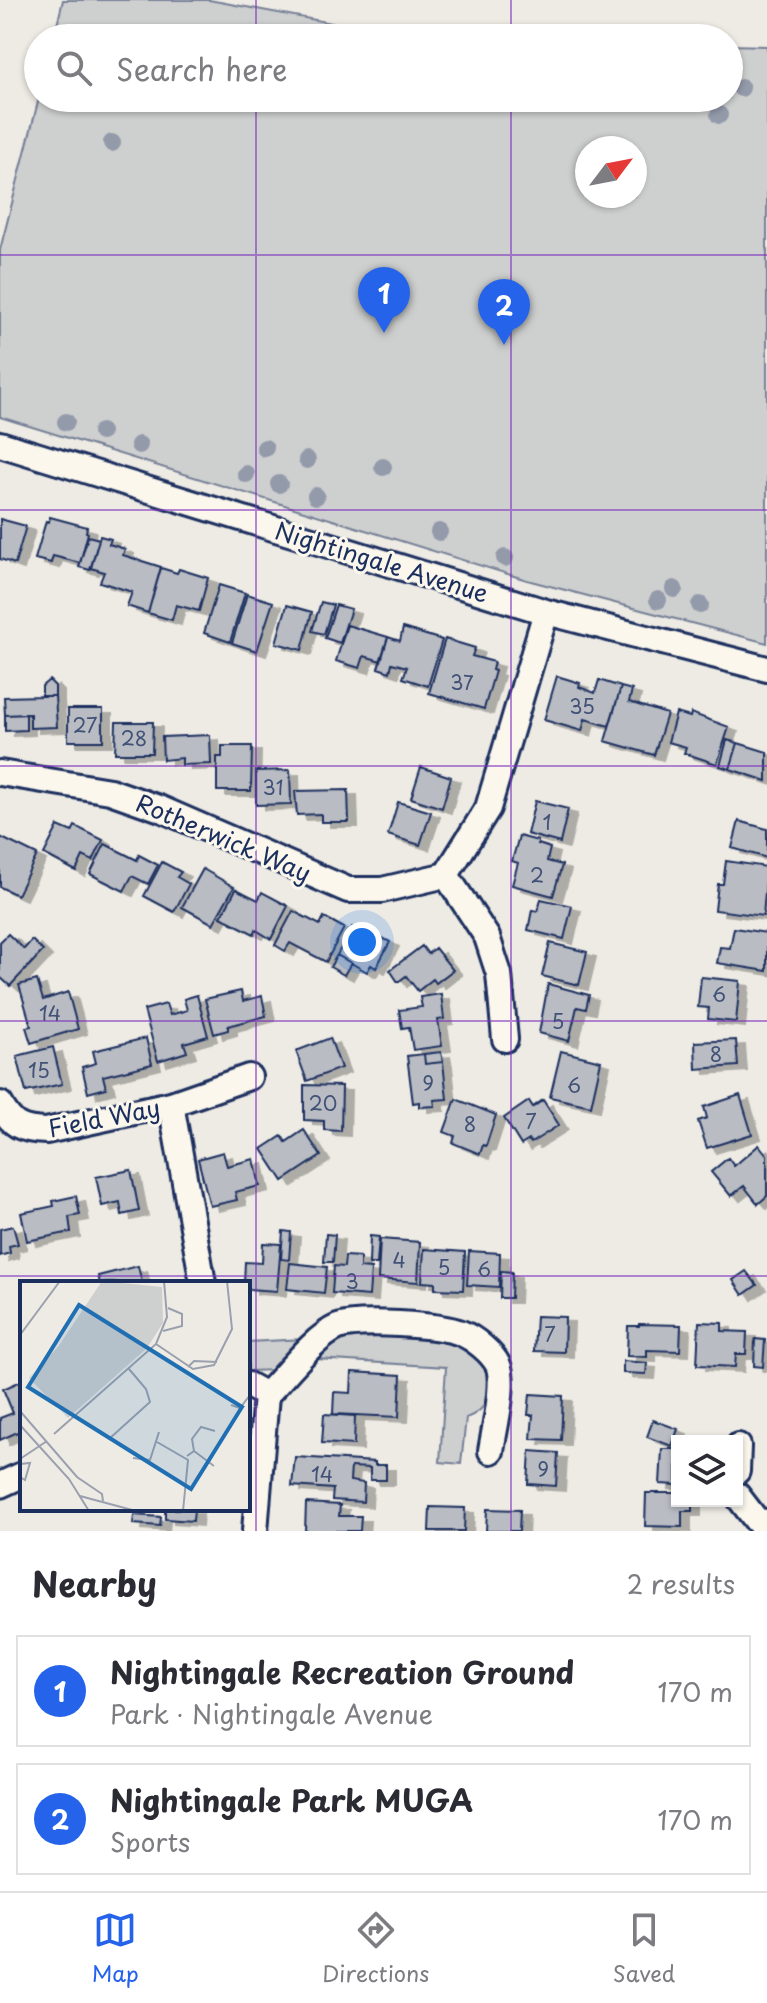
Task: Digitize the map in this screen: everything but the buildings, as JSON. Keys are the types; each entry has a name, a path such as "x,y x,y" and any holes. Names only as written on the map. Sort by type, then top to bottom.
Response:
{"street":[{"name":"Nightingale Avenue","path":"0,444 546,612 767,669"},
{"path":"505,1039 499,974 487,937 446,875 488,808 546,612"},
{"name":"Rotherwick Way","path":"0,773 110,791 161,809 348,890 382,890 446,875"},
{"name":"Field Way","path":"0,1104 8,1118 25,1130 46,1131 171,1104 249,1077"},
{"name":"Field Way","path":"171,1104 203,1281"},
{"path":"255,1531 257,1390 326,1334 342,1325 435,1327 462,1333 481,1346 498,1364 501,1378 491,1451"},
{"path":"0,1485 20,1476"},
{"path":"743,1503 757,1521 767,1522"}],"shaded area":[{"path":"63,0 209,0 337,24 57,24"},
{"path":"743,45 767,46 767,643 527,580 0,417 0,250 35,112 743,112"},
{"path":"343,1334 458,1341 486,1365 488,1397 481,1409 466,1418 461,1464 440,1462 446,1367 317,1359 331,1339"},
{"path":"306,1339 276,1370 250,1371 250,1342"}],"place":[{"name":"Nightingale Recreation Ground","path":"384,333"},
{"name":"Nightingale Park MUGA","path":"504,345"}]}
